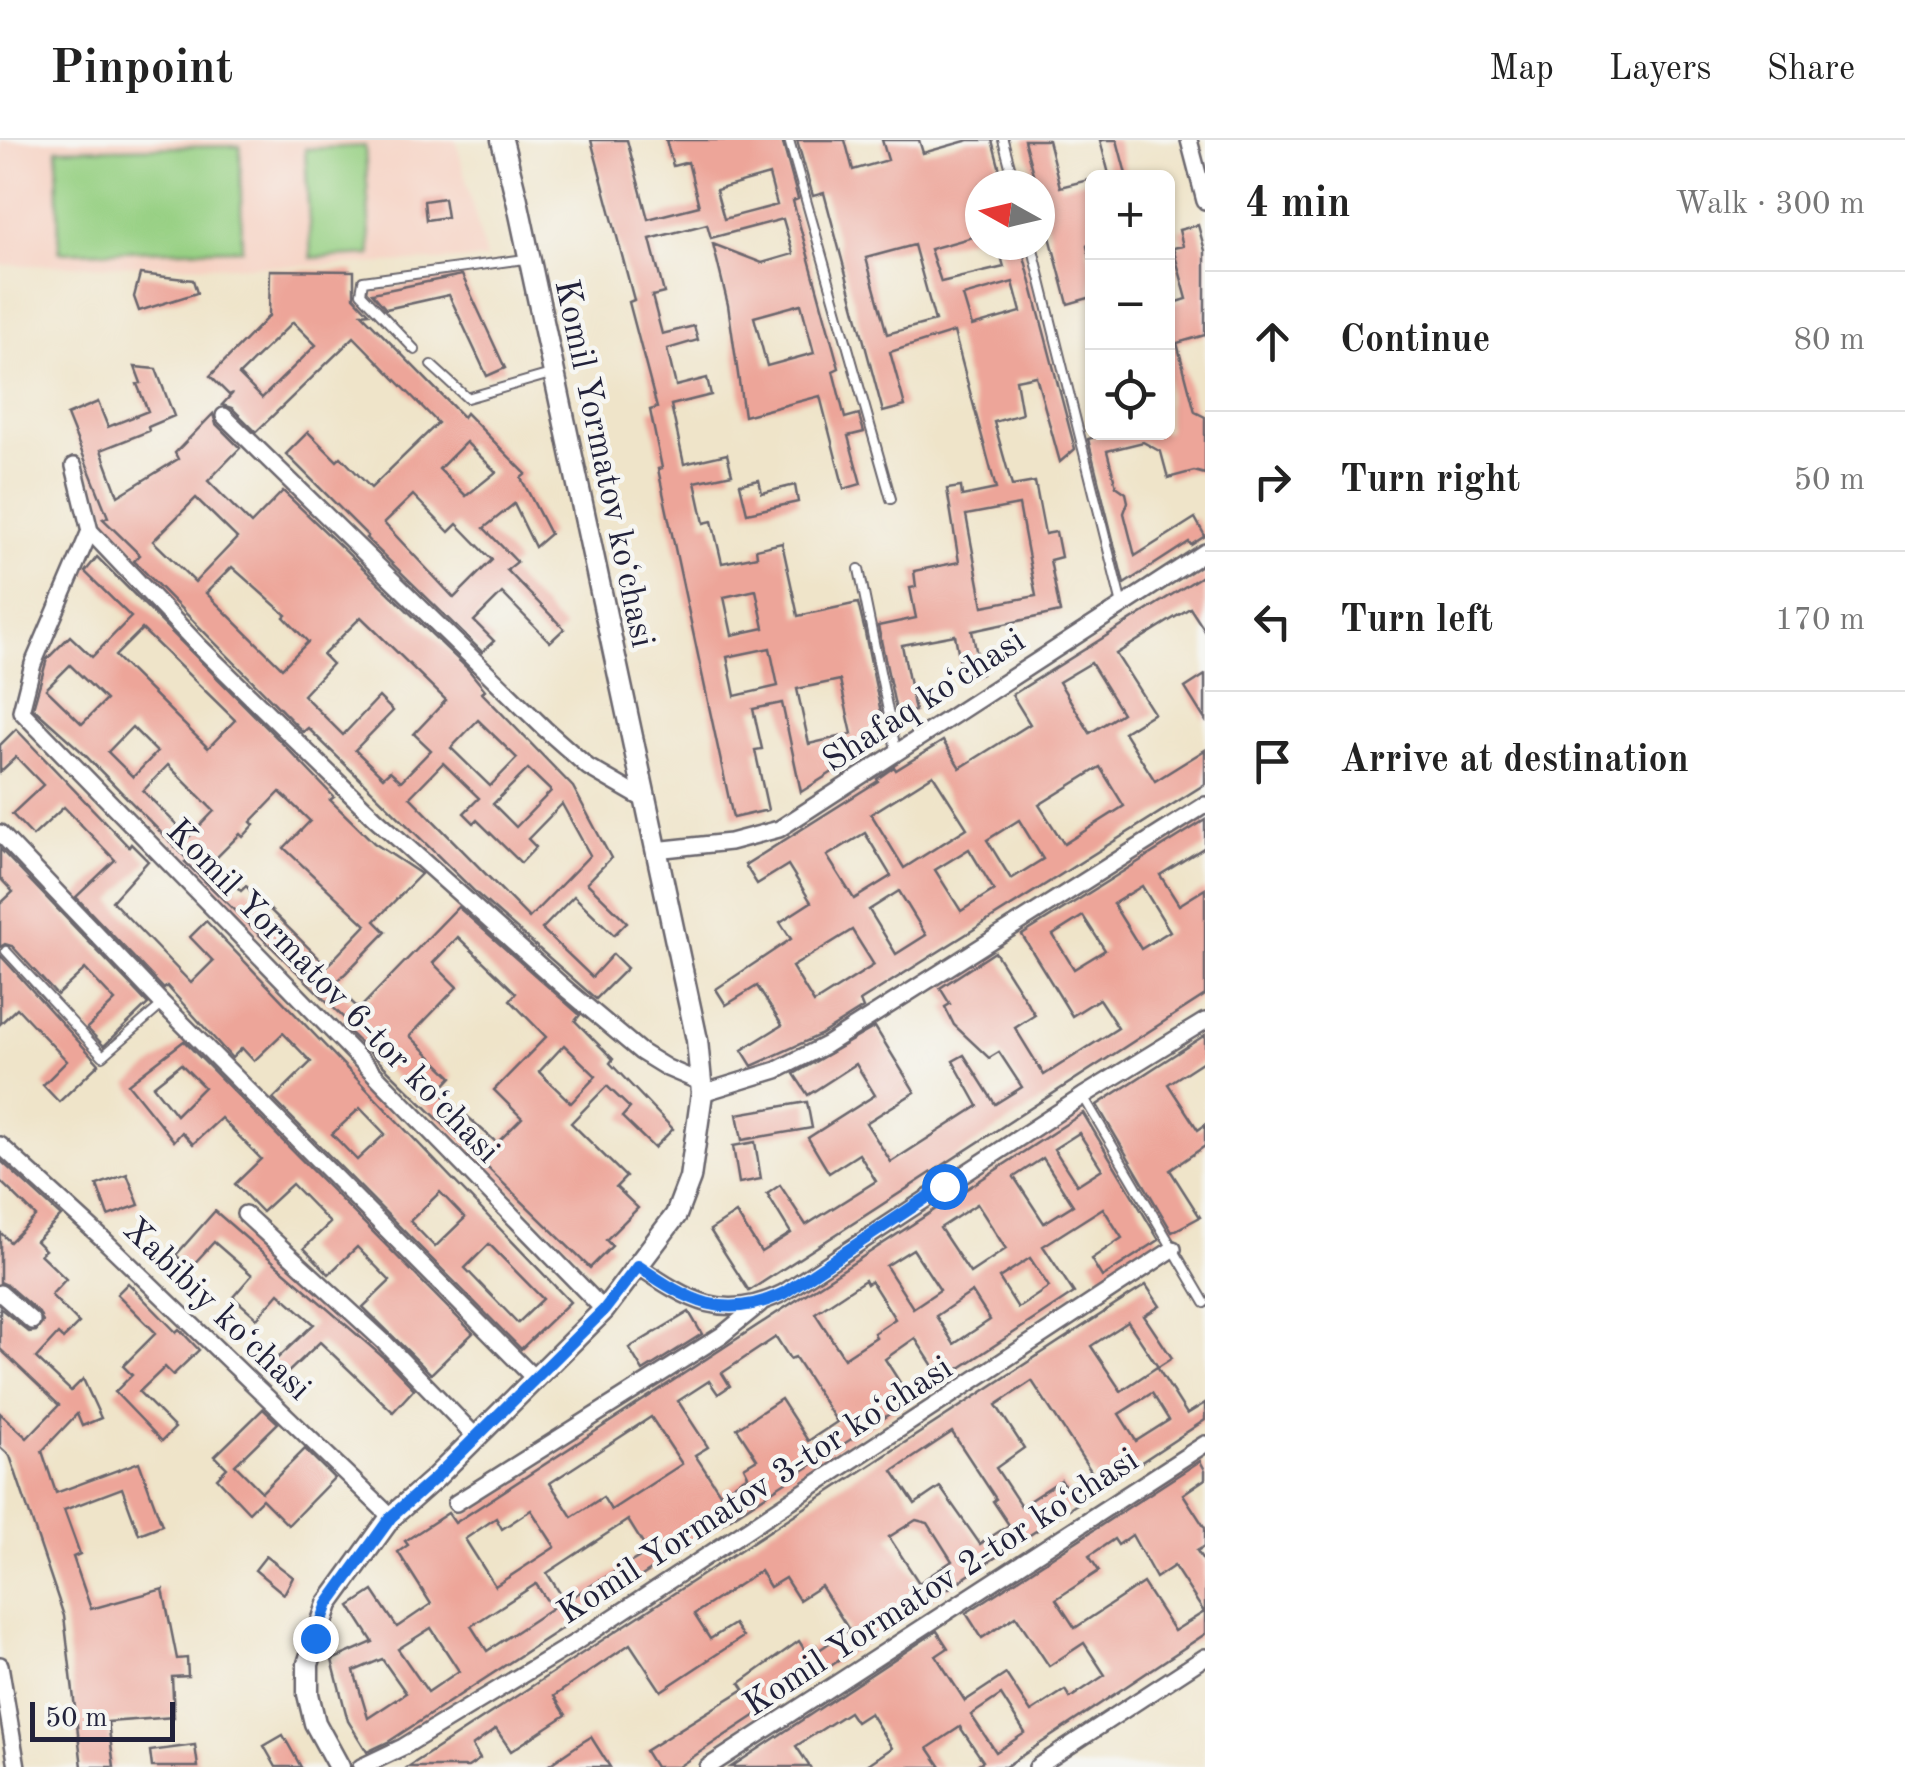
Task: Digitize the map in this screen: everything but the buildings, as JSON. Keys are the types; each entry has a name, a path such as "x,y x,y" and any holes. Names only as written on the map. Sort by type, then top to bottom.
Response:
{"street":[{"name":"Komil Yormatov koʻchasi","path":"339,1767 315,1723 308,1694 308,1664 328,1604 391,1517 604,1310 676,1215 690,1178 701,1087 697,1040 502,140"},
{"path":"1189,140 1205,201"},
{"path":"224,416 545,729 588,767 644,800"},
{"path":"74,466 90,531 197,644 375,818 642,1052 701,1087 777,1070 826,1045 1205,804"},
{"name":"Komil Yormatov 6-tor koʻchasi","path":"90,531 33,664 21,711 604,1310"},
{"name":"Shafaq koʻchasi","path":"655,850 730,842 779,829 1205,552"},
{"path":"0,833 163,1004 534,1378"},
{"path":"456,1503 1205,1021"},
{"name":"Xabibiy koʻchasi","path":"0,1145 391,1517"},
{"path":"245,1214 384,1342 475,1436"},
{"name":"Komil Yormatov 3-tor koʻchasi","path":"362,1767 403,1747 576,1642 1172,1249"},
{"path":"638,1266 683,1295 714,1307 760,1304"},
{"path":"0,1294 32,1321"},
{"name":"Komil Yormatov 2-tor koʻchasi","path":"708,1767 1205,1444"},
{"path":"1037,1767 1205,1656"},
{"path":"0,1665 17,1767"}],"lane":[{"path":"789,140 891,499"},
{"path":"1002,140 1011,170"},
{"path":"415,350 361,293 363,281 530,259"},
{"path":"1036,260 1122,605"},
{"path":"431,366 467,398 554,373"},
{"path":"859,569 896,750"},
{"path":"6,951 103,1056 163,1004"},
{"path":"1083,1096 1205,1303"}],"shaded area":[{"path":"0,140 456,140 486,259 311,266 0,265"}],"green space":[{"path":"240,146 242,249 59,252 57,149"},
{"path":"365,146 371,255 311,258 305,149"}],"route":[{"path":"315,1638 328,1604 391,1517 604,1310 638,1266 697,1302 714,1307 760,1304 784,1293 944,1186"}]}
